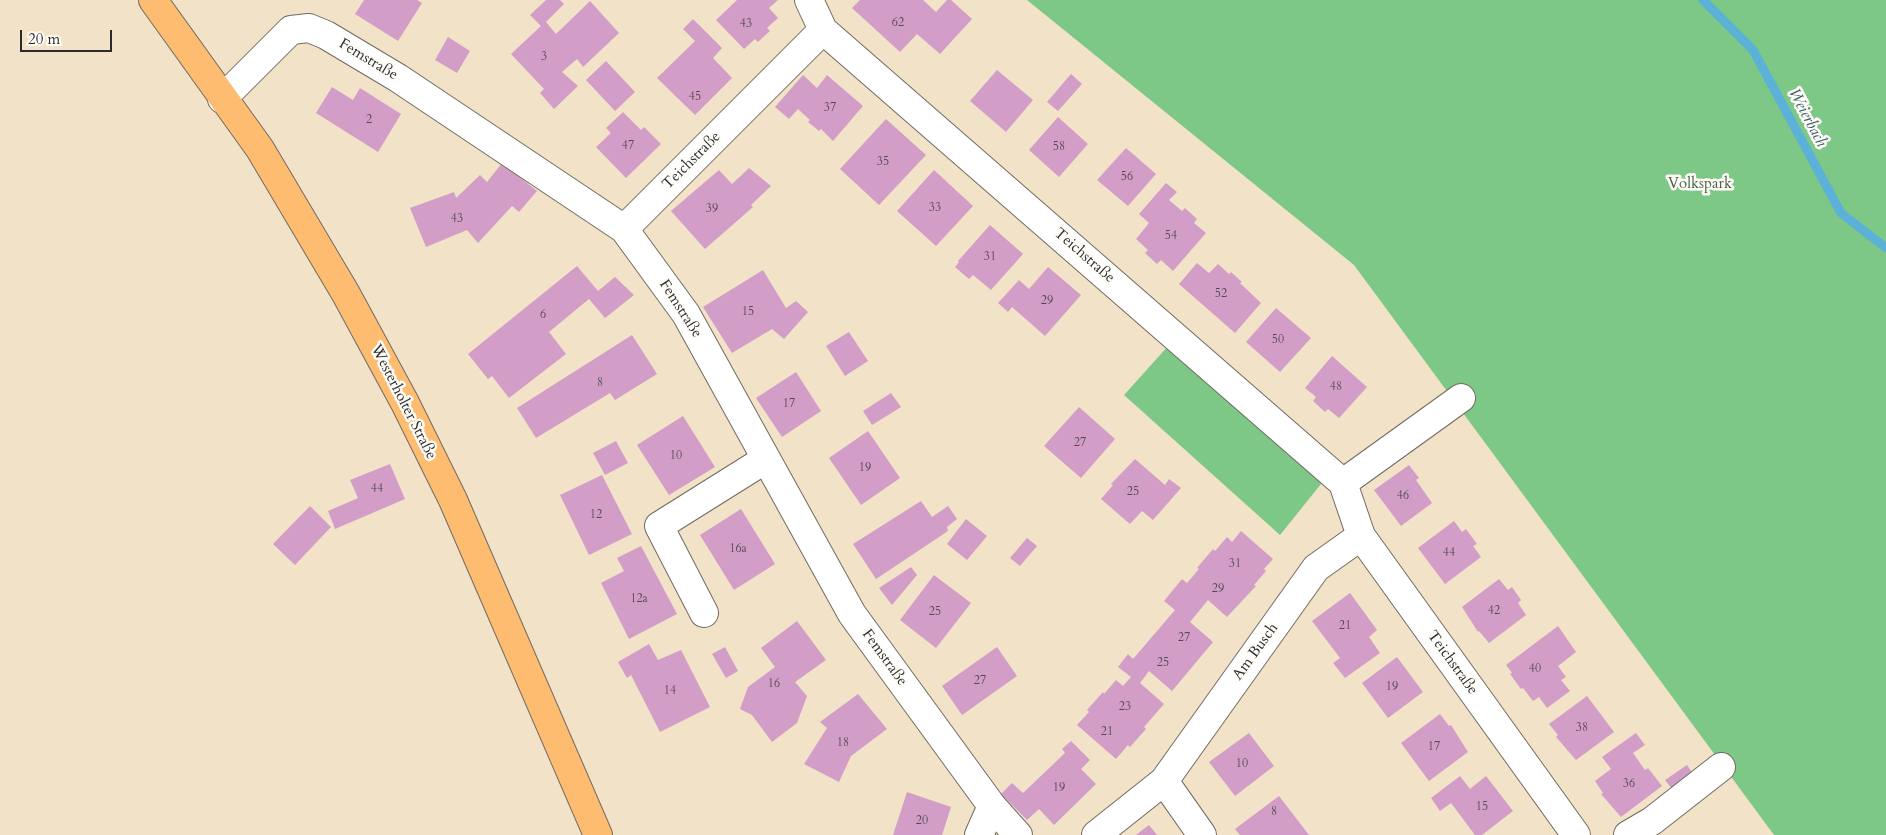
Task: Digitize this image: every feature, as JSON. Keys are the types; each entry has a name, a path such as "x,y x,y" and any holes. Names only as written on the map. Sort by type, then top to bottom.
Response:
{"main road":[{"name":"Westerholter Straße","path":"153,0 222,99 260,149 346,294 409,410 453,500 598,835"}],"street":[{"name":"Teichstraße","path":"809,0 823,30 1344,483 1361,536 1576,835"},
{"name":"Femstraße","path":"222,99 291,30 309,28 326,35 398,78 624,229 686,314 852,614 992,806 1018,835"},
{"name":"Teichstraße","path":"624,229 823,30"},
{"path":"1344,483 1461,398"},
{"path":"704,613 659,526 766,459"},
{"name":"Am Busch","path":"1096,835 1164,782 1316,568 1361,536"},
{"path":"1628,835 1652,821 1721,767"},
{"path":"1164,782 1202,835"},
{"path":"979,835 992,806"}],"green space":[{"name":"Volkspark","path":"1027,0 1886,0 1886,835 1774,835 1354,265"},
{"path":"1169,345 1325,479 1280,535 1124,395"}],"building":[{"path":"364,0 417,0 422,3 398,41 355,14"},
{"path":"546,0 560,0 564,4 546,22 556,34 590,1 619,33 583,67 577,59 562,72 578,86 554,109 540,93 544,89 511,54 541,26 530,15"},
{"path":"737,0 778,0 769,8 778,18 767,28 770,31 758,42 755,39 744,49 716,20"},
{"path":"860,0 923,0 936,12 947,0 951,0 972,19 940,54 917,34 900,52 852,8"},
{"path":"693,19 722,48 713,58 732,78 695,115 657,78 695,41 683,29"},
{"path":"448,37 470,51 457,73 435,60"},
{"path":"606,61 635,92 615,111 586,80"},
{"path":"997,70 1033,100 1006,132 970,101"},
{"path":"1071,74 1082,84 1058,111 1047,102"},
{"path":"803,75 817,88 827,75 863,106 833,141 821,129 819,131 808,122 810,120 798,109 789,119 775,107"},
{"path":"332,87 353,100 360,88 401,114 378,152 316,113"},
{"path":"623,112 641,130 644,127 661,144 626,178 596,147 611,133 606,128"},
{"path":"1058,117 1088,144 1059,177 1029,150"},
{"path":"886,119 926,155 879,205 840,169"},
{"path":"1126,148 1156,174 1128,206 1097,180"},
{"path":"502,163 537,191 519,212 512,206 478,243 467,230 426,247 410,208 454,192 456,198 480,175 487,182"},
{"path":"749,168 771,186 751,205 753,207 705,249 671,211 719,170 732,184"},
{"path":"934,170 973,206 936,246 897,211"},
{"path":"1166,183 1177,192 1169,200 1182,211 1185,208 1197,219 1194,223 1206,233 1173,271 1161,260 1157,264 1145,253 1148,250 1136,239 1149,223 1139,214"},
{"path":"990,225 1023,254 991,290 973,275 969,279 955,267 958,261"},
{"path":"1197,263 1209,273 1218,264 1229,274 1231,272 1261,303 1235,333 1179,284"},
{"path":"577,266 598,291 615,277 634,295 605,318 589,299 549,332 566,354 509,398 492,376 488,379 468,354"},
{"path":"1048,267 1081,295 1045,336 1012,307 1008,312 998,303 1019,280 1029,289"},
{"path":"763,270 786,308 796,301 808,312 784,339 772,329 732,353 703,307"},
{"path":"1276,308 1311,338 1280,372 1246,342"},
{"path":"849,332 868,361 845,376 826,346"},
{"path":"632,335 657,374 615,400 610,393 536,438 517,408"},
{"path":"1332,356 1367,387 1339,418 1328,409 1325,412 1313,401 1316,397 1305,388"},
{"path":"796,372 821,411 782,437 756,398"},
{"path":"891,393 901,407 872,425 863,411"},
{"path":"1079,407 1115,439 1081,478 1044,446"},
{"path":"683,416 715,467 669,495 637,445"},
{"path":"868,431 900,478 861,505 829,458"},
{"path":"616,441 628,463 605,475 593,453"},
{"path":"1135,459 1165,485 1169,479 1181,488 1153,520 1142,511 1130,524 1101,499 1113,485 1111,484"},
{"path":"390,464 405,499 335,529 328,511 358,498 350,480"},
{"path":"1409,465 1419,478 1416,480 1432,503 1401,526 1374,490"},
{"path":"602,475 632,534 589,555 560,495"},
{"path":"921,501 932,517 948,506 957,519 947,527 948,531 876,579 853,544"},
{"path":"310,506 331,527 295,565 273,544"},
{"path":"741,509 775,564 734,590 700,535"},
{"path":"966,519 987,536 967,560 947,544"},
{"path":"1454,521 1462,532 1466,529 1477,544 1473,546 1481,557 1445,584 1418,548"},
{"path":"1241,531 1273,559 1264,569 1266,571 1254,585 1256,586 1227,617 1208,600 1190,622 1213,642 1172,691 1149,671 1140,683 1164,704 1144,727 1146,729 1116,759 1077,725 1089,712 1087,710 1116,680 1123,686 1131,677 1118,667 1128,654 1133,659 1175,610 1164,601 1182,579 1187,583 1213,549 1215,551 1227,537 1232,542"},
{"path":"1027,538 1037,546 1020,566 1010,558"},
{"path":"641,546 677,614 629,639 601,583 624,571 617,558"},
{"path":"911,567 917,575 892,605 879,588"},
{"path":"934,575 971,603 936,648 900,620"},
{"path":"1499,579 1508,590 1512,587 1521,600 1518,603 1526,615 1489,643 1478,632 1462,607"},
{"path":"1350,593 1377,630 1369,637 1380,653 1345,678 1333,663 1340,658 1312,621"},
{"path":"797,621 826,660 795,682 807,696 797,723 772,742 752,715 740,709 748,687 775,667 761,648"},
{"path":"1558,626 1576,652 1558,666 1566,677 1561,680 1570,691 1547,708 1539,697 1533,701 1523,688 1521,689 1506,665"},
{"path":"649,644 658,660 681,650 710,707 660,732 631,675 627,678 618,662"},
{"path":"725,647 738,671 726,678 712,654"},
{"path":"997,647 1017,676 962,715 942,686"},
{"path":"1397,657 1423,692 1388,718 1362,683"},
{"path":"858,694 887,729 851,756 839,782 804,764 827,728 820,722"},
{"path":"1587,696 1614,732 1576,760 1556,737 1558,735 1549,724"},
{"path":"1440,714 1449,726 1451,725 1468,752 1429,781 1401,743"},
{"path":"1249,733 1274,766 1235,796 1209,762"},
{"path":"1636,733 1645,745 1633,753 1645,770 1648,768 1662,786 1621,817 1601,794 1603,793 1595,781 1611,769 1602,757"},
{"path":"1071,741 1090,760 1081,769 1096,784 1054,825 1039,809 1027,820 1001,794 1012,783 1023,793 1065,753 1062,749"},
{"path":"1687,765 1696,778 1675,793 1665,780"},
{"path":"1460,776 1470,789 1486,776 1513,811 1482,835 1475,835 1451,803 1440,811 1431,798"},
{"path":"907,792 951,807 942,835 893,835"},
{"path":"1279,796 1309,835 1240,835 1235,829"},
{"path":"1149,825 1157,835 1136,835"}],"waterway":[{"name":"Weierbach","path":"1703,0 1753,50 1841,213 1886,248"}]}
